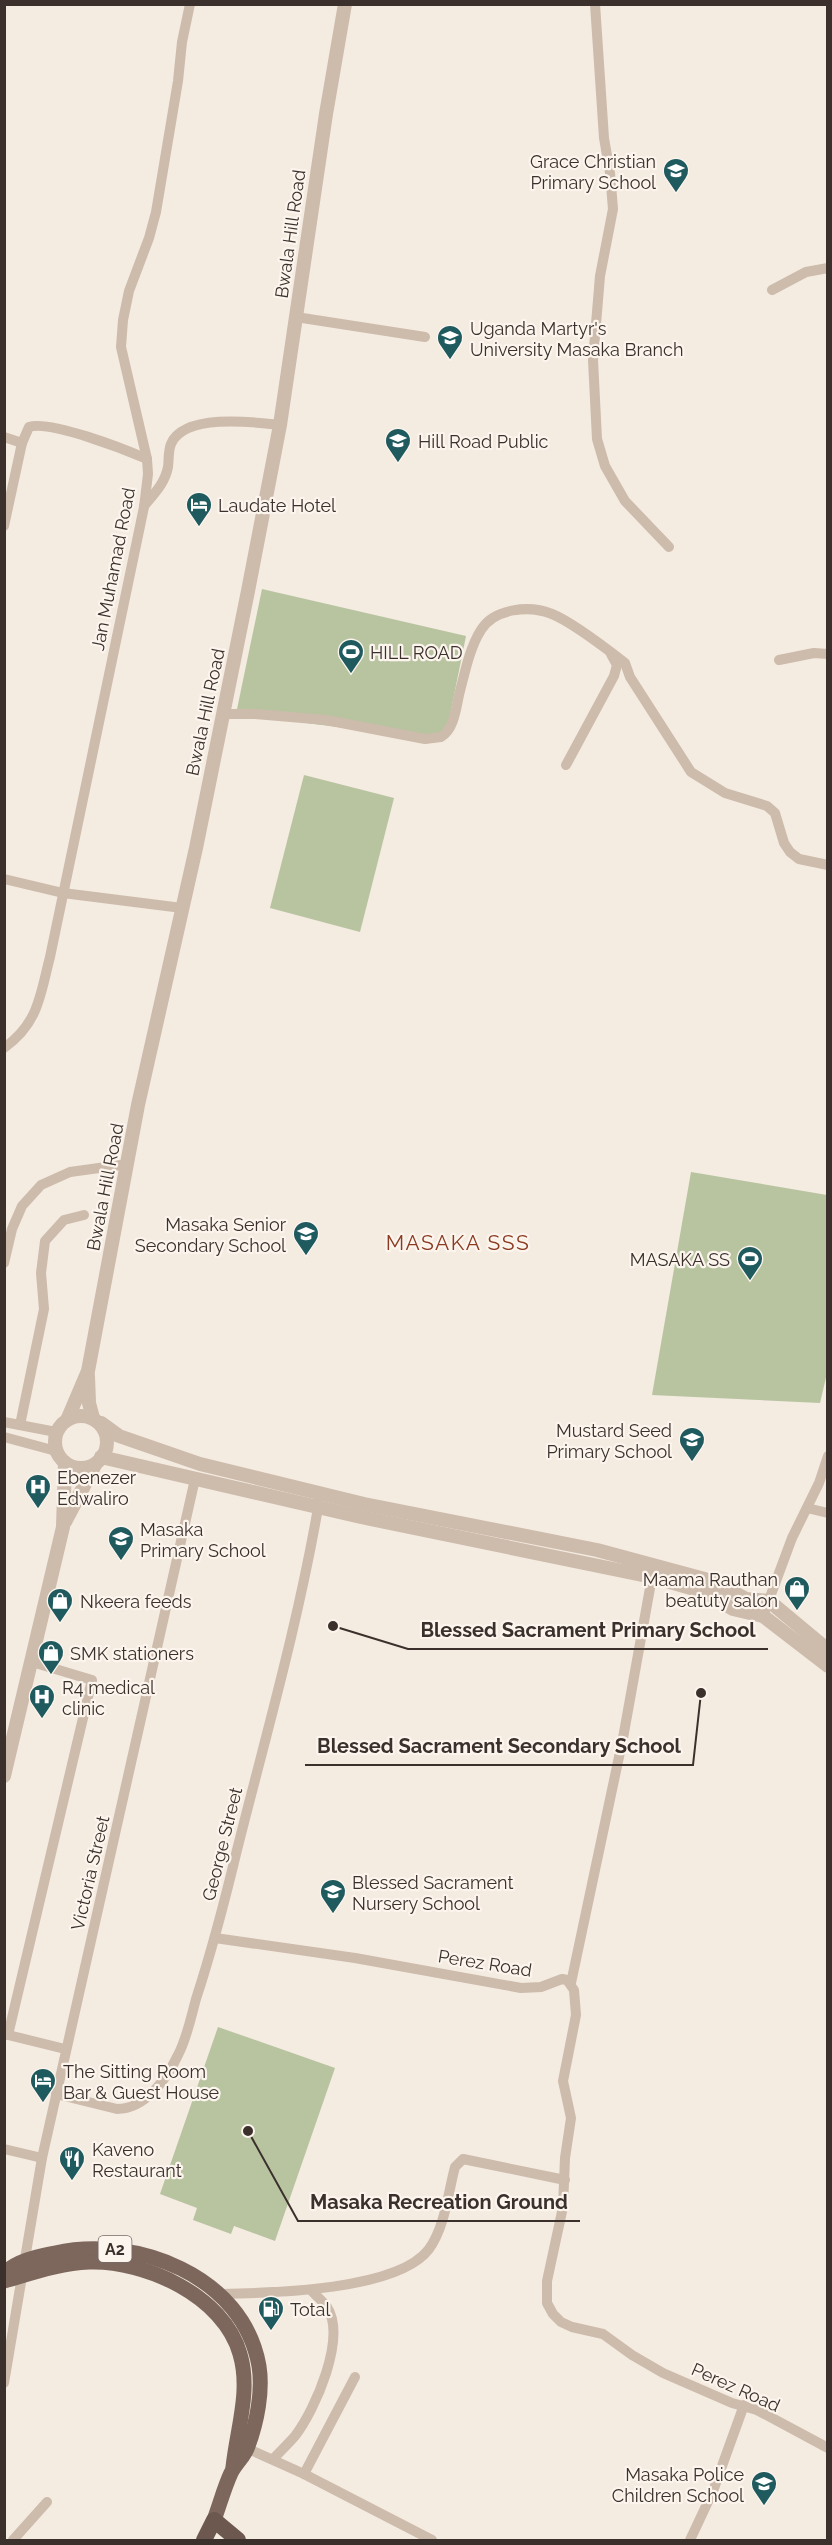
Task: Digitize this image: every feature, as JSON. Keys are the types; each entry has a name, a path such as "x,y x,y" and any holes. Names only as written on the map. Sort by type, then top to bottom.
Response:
{"highway":[{"name":"A2","path":"204,2541 214,2520"},
{"path":"214,2520 238,2541"}],"main road":[{"name":"A2","path":"4,2273 26,2260 70,2250 95,2247 118,2257"},
{"name":"A2","path":"4,2281 118,2257 160,2260 187,2271 214,2299 238,2315 251,2341 259,2366 260,2390 214,2520"}],"street":[{"name":"Jan Muhamad Road","path":"4,1048 26,1029 33,1018 50,957 144,507 148,474 147,459 122,347 123,320 129,291 156,212 190,4"},
{"name":"Bwala Hill Road","path":"68,1418 88,1371 138,1105 223,714 280,425 326,114 345,4"},
{"path":"595,4 604,138 613,209 600,276 593,360 597,439 605,466 625,501 669,547"},
{"path":"772,290 806,272 828,267"},
{"path":"296,316 425,337"},
{"path":"144,507 164,480 173,441 187,430 207,423 240,421 280,425"},
{"path":"4,526 22,443 29,427 41,425 116,446 147,459"},
{"path":"4,437 22,443"},
{"path":"223,714 255,714 326,720 425,739 436,739 446,735 450,727 464,674 480,631 491,619 518,608 552,613 625,663 630,677 691,772 724,793 767,806 775,813 780,834 790,852 799,859 828,866"},
{"path":"566,765 614,676 617,665 610,651"},
{"path":"779,660 814,653 828,654"},
{"path":"4,879 63,893 182,908"},
{"path":"4,1263 15,1221 22,1206 41,1185 70,1172 128,1164"},
{"path":"20,1425 44,1309 41,1273 45,1241 64,1220 84,1215"},
{"path":"63,1527 98,1461 106,1451 108,1442 89,1403 88,1371"},
{"path":"828,1650 769,1601 746,1599 712,1581 597,1550 320,1500 98,1461 79,1469 65,1463 56,1451 56,1432 68,1418 81,1415 97,1421 119,1436 201,1464 320,1500 361,1518 652,1576 705,1592 733,1609 763,1616 828,1666"},
{"path":"4,1422 56,1432"},
{"path":"4,1437 56,1451"},
{"path":"763,1616 792,1538 819,1483 828,1456"},
{"path":"4,1776 63,1527 65,1463"},
{"name":"Victoria Street","path":"4,2383 42,2158 65,2049 195,1479"},
{"name":"George Street","path":"56,2094 117,2109 126,2109 138,2104 154,2090 170,2071 180,2053 215,1938 297,1611 320,1500"},
{"path":"807,1508 828,1513"},
{"path":"571,1983 623,1738 652,1576"},
{"path":"32,1662 92,1680 6,2035 65,2049"},
{"name":"Perez Road","path":"215,1938 355,1958 520,1988 541,1987 562,1979 571,1983 576,2008 563,2081 571,2118 560,2229 547,2281 547,2303 553,2314 561,2322 572,2327 603,2334 632,2355 663,2373 732,2403 744,2405 828,2448"},
{"path":"4,2149 42,2158"},
{"path":"214,2299 311,2290 404,2270 428,2251 436,2238 454,2167 463,2159 565,2180"},
{"path":"273,2459 296,2435 324,2381 333,2351 333,2329 328,2307 311,2290"},
{"path":"304,2474 355,2377"},
{"path":"690,2541 713,2491 744,2405"},
{"path":"242,2446 304,2474 432,2541"},
{"path":"13,2541 47,2502"}],"green space":[{"name":"HILL ROAD","path":"262,589 466,636 446,735 430,739 236,714"},
{"path":"304,775 394,798 360,932 270,908"},
{"name":"MASAKA SS","path":"691,1172 827,1195 828,1369 820,1403 652,1395"},
{"path":"218,2027 335,2068 275,2241 234,2226 231,2234 193,2220 197,2208 160,2194"}],"place":[{"name":"Grace Christian Primary School","path":"676,194"},
{"name":"Uganda Martyr's University Masaka Branch","path":"450,361"},
{"name":"Hill Road Public","path":"398,464"},
{"name":"Laudate Hotel","path":"199,528"},
{"name":"HILL ROAD","path":"351,675"},
{"name":"Masaka Senior Secondary School","path":"306,1257"},
{"name":"MASAKA SS","path":"750,1282"},
{"name":"Mustard Seed Primary School","path":"692,1463"},
{"name":"Ebenezer Edwaliro","path":"38,1510"},
{"name":"Masaka Primary School","path":"121,1562"},
{"name":"Maama Rauthan beatuty salon","path":"797,1612"},
{"name":"Nkeera feeds","path":"60,1624"},
{"name":"Blessed Sacrament Primary School","path":"333,1626"},
{"name":"SMK stationers","path":"51,1676"},
{"name":"Blessed Sacrament Secondary School","path":"701,1693"},
{"name":"R4 medical clinic","path":"42,1720"},
{"name":"Blessed Sacrament Nursery School","path":"333,1915"},
{"name":"The Sitting Room Bar & Guest House","path":"43,2104"},
{"name":"Masaka Recreation Ground","path":"248,2131"},
{"name":"Kaveno Restaurant","path":"72,2182"},
{"name":"Total","path":"271,2332"},
{"name":"Masaka Police Children School","path":"764,2507"}],"district":[{"name":"MASAKA SSS","path":"458,1242"}]}
